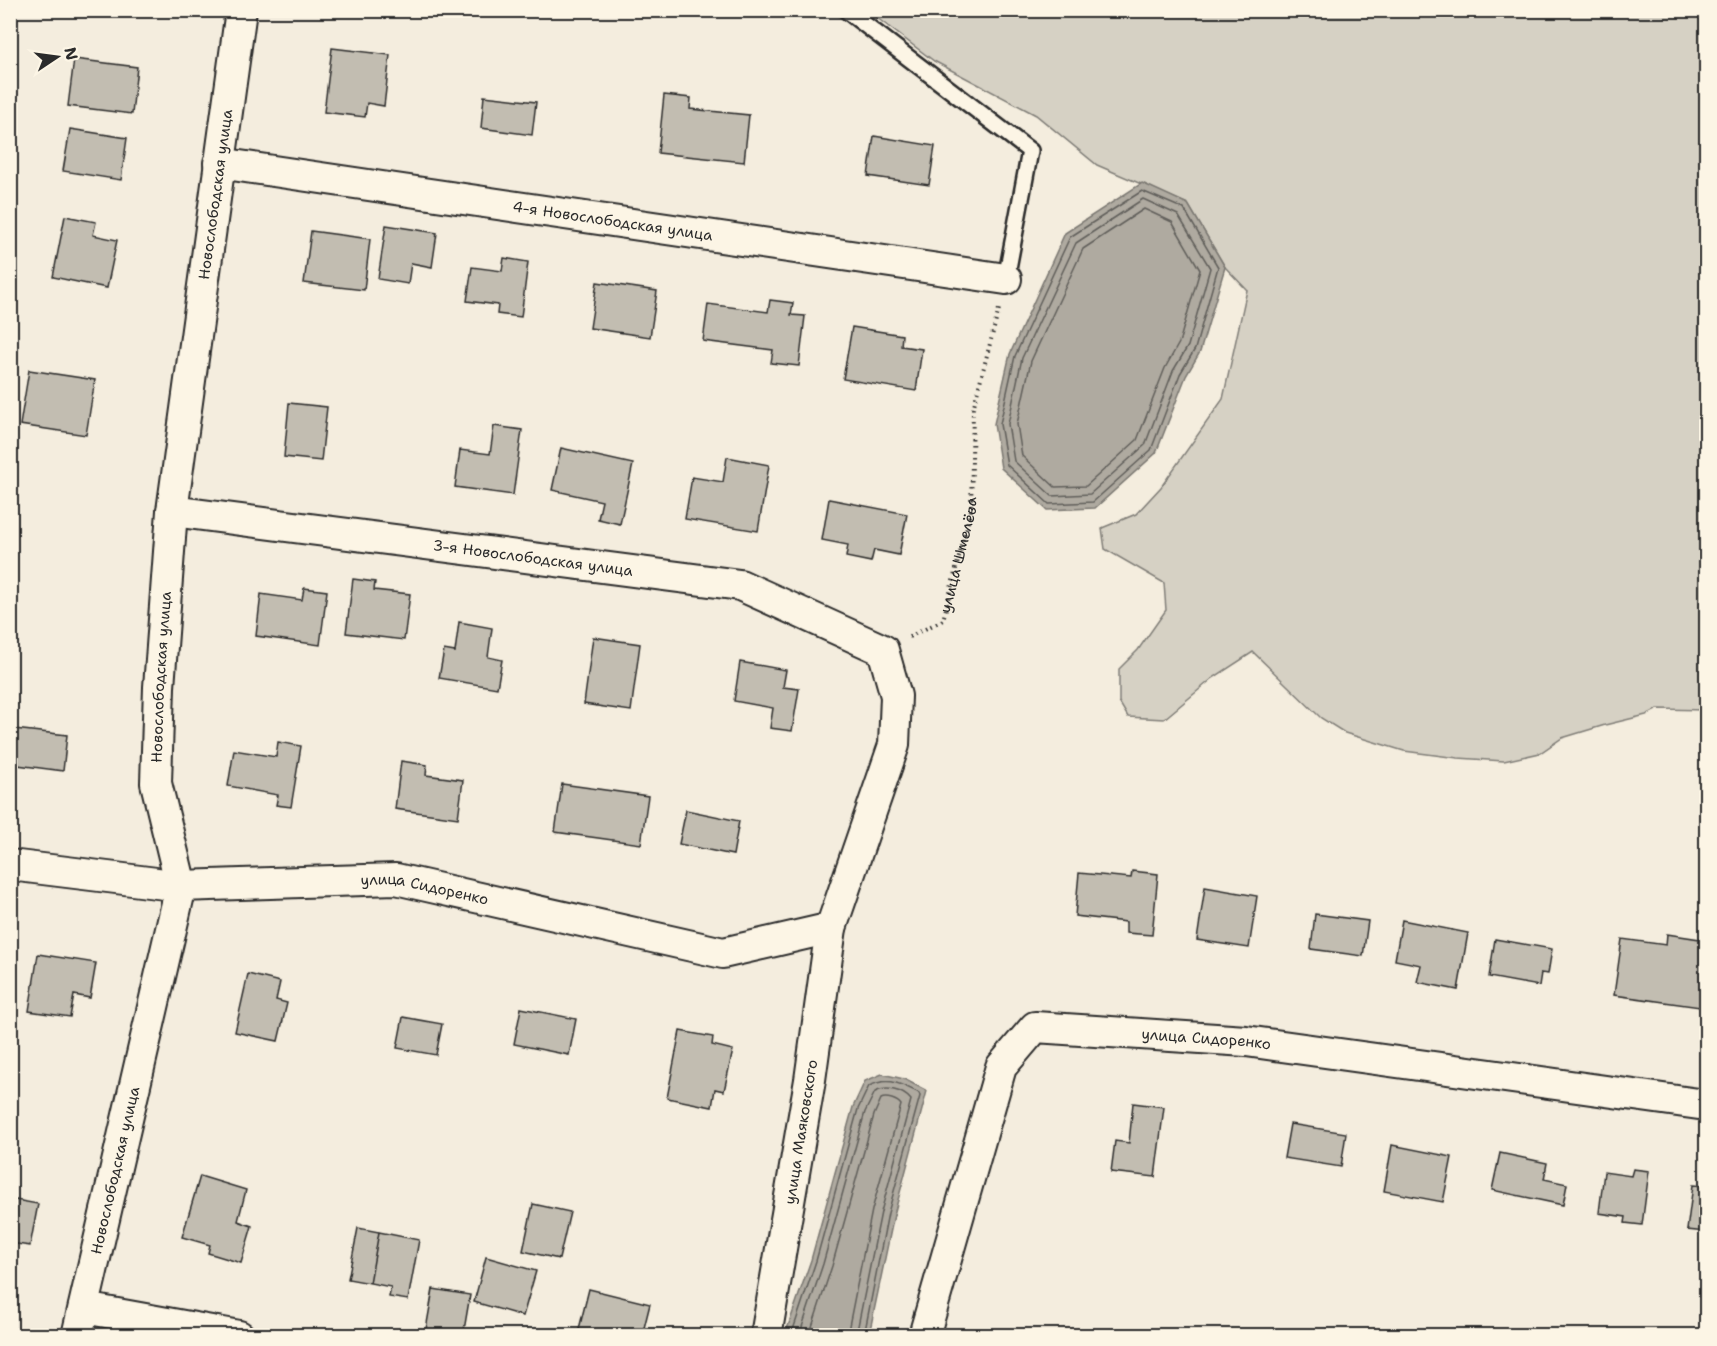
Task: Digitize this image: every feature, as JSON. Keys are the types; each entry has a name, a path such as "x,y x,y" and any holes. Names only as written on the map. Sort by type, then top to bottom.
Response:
{"street":[{"name":"Новослободская улица","path":"81,1322 181,886 156,783 159,687 172,511 241,10"},
{"name":"4-я Новослободская улица","path":"219,163 1006,279"},
{"name":"3-я Новослободская улица","path":"172,511 740,585 883,650"},
{"path":"831,928 894,745 896,696 883,650"},
{"name":"улица Сидоренко","path":"10,865 181,886 396,879 723,953 831,928"},
{"name":"улица Маяковского","path":"766,1335 810,1080 831,928"},
{"name":"улица Сидоренко","path":"924,1335 1001,1067 1035,1027 1246,1041 1707,1105"},
{"path":"81,1322 240,1335"}],"lane":[{"path":"846,10 1030,151 1006,279"}],"path":[{"name":"улица Шмелёва","path":"883,650 943,620 971,510 974,409 1006,279"}],"shaded area":[{"path":"868,11 1706,11 1706,710 1658,709 1646,715 1562,738 1540,753 1504,761 1458,758 1404,751 1345,733 1321,718 1253,652 1213,678 1164,719 1128,717 1119,702 1119,669 1138,650 1166,610 1164,583 1105,549 1102,528 1136,514 1161,487 1223,399 1247,290 1225,267 1188,204 1097,165 1036,115 934,61"}],"water":[{"path":"1142,183 1188,204 1225,267 1200,352 1186,376 1156,453 1095,508 1047,510 1001,468 994,424 1010,354 1065,233"},
{"path":"882,1074 904,1079 927,1091 894,1215 869,1335 785,1335 811,1260 853,1107 865,1081"}],"building":[{"path":"332,48 390,55 384,106 367,103 365,117 324,112"},
{"path":"74,59 137,67 132,114 68,106"},
{"path":"664,95 691,98 690,109 749,115 744,162 658,153"},
{"path":"484,96 536,102 532,135 481,128"},
{"path":"70,129 127,138 121,180 63,171"},
{"path":"874,136 935,146 929,185 868,176"},
{"path":"65,216 96,222 93,235 117,240 107,288 53,277"},
{"path":"386,225 437,233 432,267 411,263 408,284 378,279"},
{"path":"311,231 370,239 364,290 304,283"},
{"path":"504,258 528,262 521,317 497,314 498,305 467,301 472,267 502,271"},
{"path":"597,282 657,291 650,337 590,328"},
{"path":"770,300 793,303 791,315 805,316 799,366 771,363 773,350 703,341 708,304 768,312"},
{"path":"852,327 902,335 901,346 922,349 916,391 843,379"},
{"path":"29,370 95,380 86,435 20,425"},
{"path":"289,403 327,407 321,461 284,457"},
{"path":"494,426 522,430 513,495 455,487 460,450 490,454"},
{"path":"561,448 633,464 620,524 598,519 602,501 552,490"},
{"path":"727,457 769,465 758,531 685,519 692,477 723,482"},
{"path":"829,499 907,514 899,555 874,550 871,562 846,557 848,545 822,540"},
{"path":"353,579 375,582 374,590 410,594 404,640 346,633"},
{"path":"304,588 327,591 320,645 256,636 261,594 302,600"},
{"path":"459,622 492,628 488,657 502,660 497,688 439,678 444,650 455,652"},
{"path":"593,637 640,644 631,711 584,704"},
{"path":"740,662 786,670 783,687 799,689 792,731 770,728 773,708 734,701"},
{"path":"14,729 67,735 63,771 10,764"},
{"path":"278,742 301,746 291,807 276,805 278,795 228,786 234,750 276,757"},
{"path":"401,761 427,765 426,775 463,780 458,818 395,809"},
{"path":"562,784 648,796 641,844 555,832"},
{"path":"686,810 739,821 733,855 679,844"},
{"path":"1132,871 1158,874 1152,935 1126,933 1126,922 1075,916 1079,873 1131,878"},
{"path":"1205,887 1257,896 1249,948 1197,940"},
{"path":"1315,914 1368,921 1363,956 1311,949"},
{"path":"1402,920 1468,933 1458,990 1417,982 1421,965 1395,960"},
{"path":"1667,934 1706,940 1706,984 1704,984 1700,1007 1614,995 1622,939 1666,945"},
{"path":"1495,939 1552,949 1548,974 1541,973 1539,986 1489,977"},
{"path":"38,954 96,963 90,998 74,995 70,1017 29,1011"},
{"path":"248,974 280,982 276,1000 287,1003 278,1041 235,1032"},
{"path":"521,1008 576,1019 569,1055 514,1044"},
{"path":"403,1017 442,1024 436,1055 397,1048"},
{"path":"680,1031 713,1037 712,1045 733,1050 724,1091 715,1089 712,1107 667,1098"},
{"path":"1133,1103 1164,1107 1155,1177 1111,1172 1115,1141 1129,1143"},
{"path":"1290,1124 1346,1133 1341,1167 1284,1158"},
{"path":"1392,1145 1452,1157 1443,1202 1384,1191"},
{"path":"1500,1153 1547,1163 1544,1179 1567,1184 1563,1205 1492,1190"},
{"path":"1633,1169 1649,1171 1642,1225 1625,1223 1626,1217 1599,1213 1604,1172 1631,1176"},
{"path":"200,1176 246,1190 238,1221 252,1226 241,1263 208,1253 210,1245 182,1237"},
{"path":"1693,1185 1706,1186 1706,1232 1687,1230"},
{"path":"10,1199 38,1204 30,1246 10,1243"},
{"path":"533,1204 570,1212 559,1259 523,1251"},
{"path":"358,1228 379,1232 370,1283 348,1279"},
{"path":"379,1232 419,1240 408,1300 389,1297 391,1287 370,1283"},
{"path":"486,1257 536,1271 523,1316 474,1302"},
{"path":"433,1289 470,1295 463,1336 425,1335"},
{"path":"589,1289 650,1304 642,1336 587,1336 578,1333"}]}
